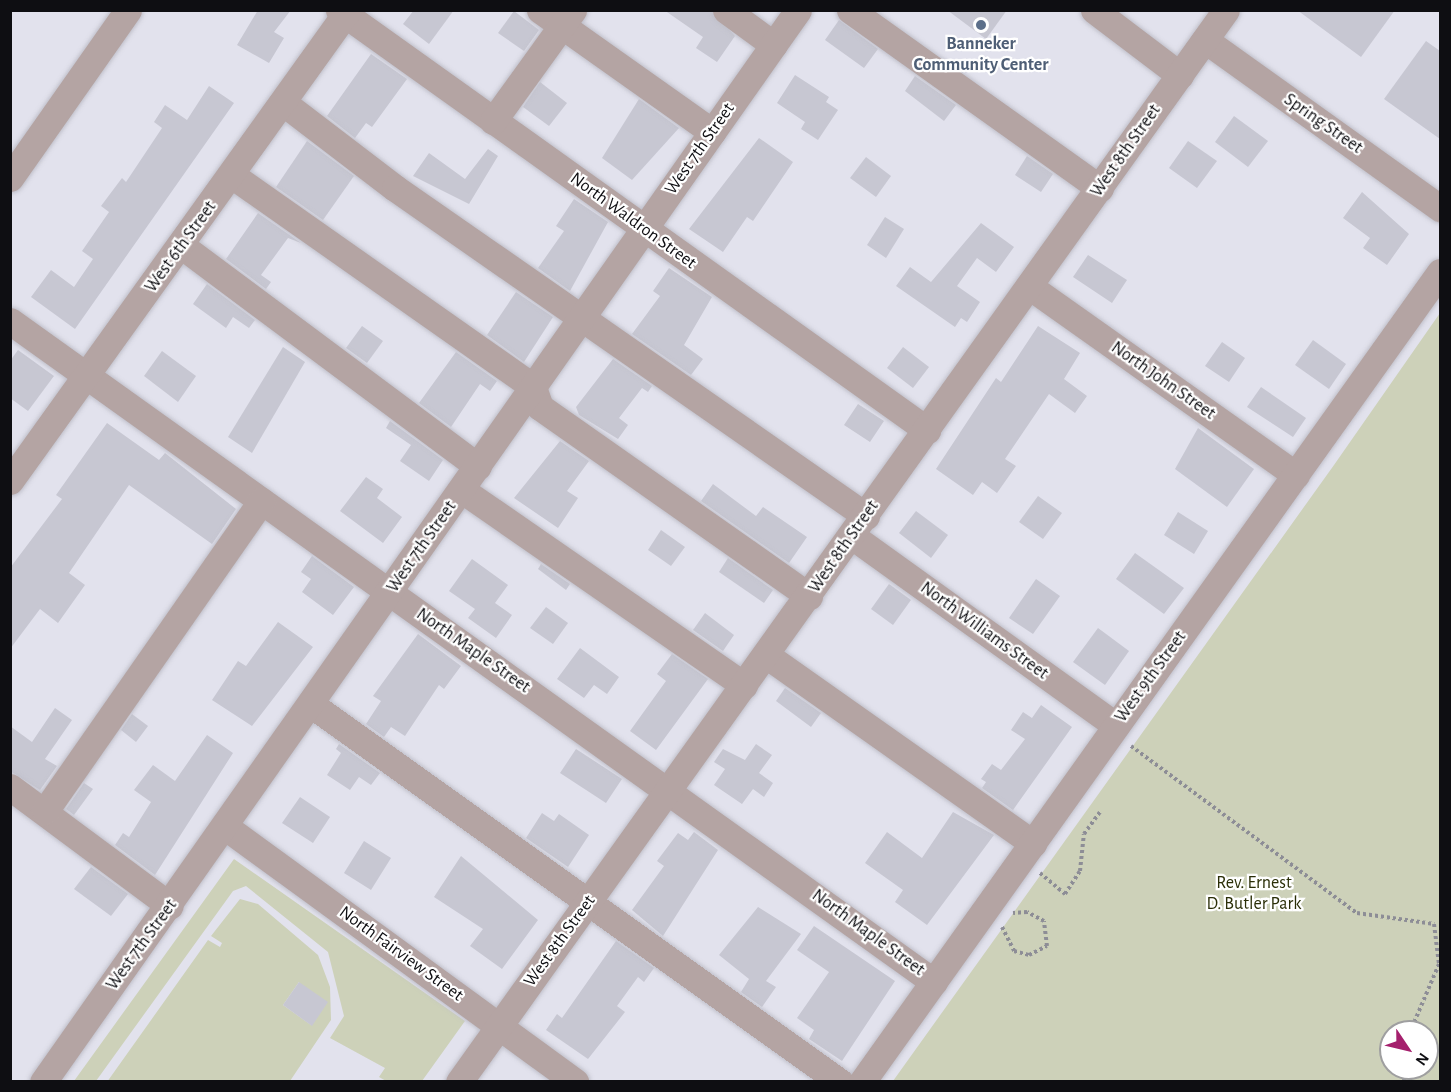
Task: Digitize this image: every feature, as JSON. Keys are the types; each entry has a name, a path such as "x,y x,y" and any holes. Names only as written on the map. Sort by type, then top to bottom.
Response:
{"street":[{"path":"10,178 128,10"},
{"path":"726,10 774,45"},
{"name":"West 7th Street","path":"43,1082 391,594 643,229 798,10"},
{"path":"850,10 1100,188"},
{"path":"1094,10 1180,75"},
{"name":"West 8th Street","path":"459,1082 809,596 1226,10"},
{"name":"West 6th Street","path":"10,481 285,104 344,12"},
{"name":"North Waldron Street","path":"344,12 643,229 927,430"},
{"path":"494,121 558,16 712,132"},
{"name":"Spring Street","path":"1205,40 1440,208"},
{"name":"North Williams Street","path":"285,104 581,318 859,526 1116,726"},
{"path":"233,176 533,387 540,407 809,596"},
{"path":"182,246 478,467"},
{"name":"West 9th Street","path":"862,1082 1440,272"},
{"name":"North John Street","path":"1029,286 1296,475"},
{"name":"North Maple Street","path":"10,321 391,594 669,788 934,982"},
{"path":"462,490 744,685"},
{"path":"45,811 261,501"},
{"path":"766,655 1033,843"},
{"path":"312,705 589,900 840,1082"},
{"path":"10,787 170,906"},
{"name":"North Fairview Street","path":"226,828 575,1082"}],"path":[{"path":"1116,726 1131,747 1357,913 1434,924 1439,964 1415,1020"},
{"path":"1040,873 1065,894 1080,871 1084,834 1100,812"},
{"path":"1002,926 1014,951 1029,955 1047,946 1049,930 1036,916 1018,912 1008,918"}],"green space":[{"name":"Rev. Ernest D. Butler Park","path":"1440,313 1440,1081 893,1081 1334,465"},
{"path":"234,859 465,1021 422,1081 386,1081 379,1077 385,1068 330,1038 344,1016 328,952 246,886 233,891 96,1081 74,1081"},
{"path":"240,899 258,904 318,955 330,987 331,1020 290,1081 107,1082 208,940 220,947 222,943 211,936","holes":["299,982 311,1025 283,1005"]}],"building":[{"path":"258,10 291,10 274,32 284,38 269,63 237,45"},
{"path":"414,10 454,10 429,44 403,24"},
{"path":"664,10 711,10 735,36 717,62 696,48 703,37"},
{"name":"Banneker Community Center","path":"947,10 1007,10 986,39"},
{"path":"1297,10 1395,10 1361,57"},
{"path":"514,11 539,30 524,51 498,33"},
{"path":"839,20 878,49 864,68 825,40"},
{"path":"1426,41 1440,51 1440,139 1384,99"},
{"path":"371,54 407,79 372,127 366,123 355,138 327,116"},
{"path":"795,75 829,97 826,102 838,110 818,140 801,129 805,122 777,103"},
{"path":"915,76 956,105 944,121 905,91"},
{"path":"540,82 567,103 549,126 523,107"},
{"path":"209,86 234,103 75,329 31,297 51,270 74,287 93,259 82,251 109,212 101,206 122,178 126,182 162,128 154,122 165,105 187,120"},
{"path":"639,99 679,128 632,180 602,158"},
{"path":"1234,116 1268,141 1248,167 1215,142"},
{"path":"759,138 793,162 753,221 747,217 723,252 689,229"},
{"path":"307,141 354,176 323,220 276,187"},
{"path":"1188,141 1217,161 1197,188 1169,168"},
{"path":"488,149 498,156 469,204 413,176 429,153 465,179"},
{"path":"1027,156 1053,174 1041,192 1015,175"},
{"path":"866,157 891,176 876,197 850,178"},
{"path":"1362,192 1409,234 1387,265 1363,248 1370,238 1343,218"},
{"path":"574,199 608,222 570,291 538,268 564,231 556,226"},
{"path":"258,213 301,243 288,238 261,275 271,282 266,289 226,259"},
{"path":"885,217 904,229 886,258 867,245"},
{"path":"981,223 1014,247 996,272 977,258 957,286 980,302 967,322 961,318 955,327 896,286 910,267 931,282"},
{"path":"1088,255 1127,280 1112,303 1073,277"},
{"path":"669,268 712,297 684,345 703,359 691,375 632,334 660,296 653,291"},
{"path":"207,284 255,320 249,328 233,317 226,328 193,304"},
{"path":"516,292 553,317 524,362 487,335"},
{"path":"362,326 383,341 367,363 346,348"},
{"path":"1038,326 1080,353 1064,379 1087,396 1075,413 1049,394 1005,459 1016,466 997,493 982,482 973,495 936,469 996,378 1001,382"},
{"path":"1313,340 1346,364 1329,389 1295,365"},
{"path":"1222,342 1245,358 1229,382 1205,366"},
{"path":"283,347 305,362 252,453 228,437"},
{"path":"903,347 929,367 913,388 887,368"},
{"path":"18,350 54,376 28,411 10,398 10,361"},
{"path":"162,351 196,376 178,402 144,376"},
{"path":"456,352 497,381 490,391 480,384 451,427 419,403"},
{"path":"613,359 652,386 648,392 642,388 619,418 628,425 618,439 579,415 576,407"},
{"path":"1261,387 1306,418 1293,437 1247,407"},
{"path":"858,404 884,421 870,442 844,425"},
{"path":"390,421 443,460 429,481 400,461 411,445 386,428"},
{"path":"107,423 159,460 165,453 236,509 212,544 129,485 69,573 85,585 58,623 40,609 10,649 10,568 62,499 56,495"},
{"path":"1198,428 1254,469 1227,507 1175,469"},
{"path":"560,441 589,461 567,491 578,498 558,528 514,498"},
{"path":"366,477 383,489 377,498 402,517 383,543 340,511"},
{"path":"713,484 756,516 763,507 807,537 789,563 701,501"},
{"path":"1038,496 1062,513 1043,539 1019,522"},
{"path":"916,511 948,535 931,558 899,533"},
{"path":"1178,512 1208,531 1194,554 1164,535"},
{"path":"661,530 685,547 671,566 648,550"},
{"path":"1135,553 1184,588 1164,614 1116,579"},
{"path":"312,556 354,587 333,615 302,592 311,579 301,572"},
{"path":"728,558 773,590 764,603 719,572"},
{"path":"472,559 508,585 495,603 512,615 496,638 468,618 475,609 449,591"},
{"path":"541,564 570,584 566,590 538,569"},
{"path":"1036,579 1060,596 1033,634 1009,618"},
{"path":"889,584 911,600 893,625 871,609"},
{"path":"546,607 568,623 553,644 530,628"},
{"path":"705,613 734,635 723,651 693,630"},
{"path":"278,622 313,647 252,726 212,700 238,661 246,666"},
{"path":"1098,628 1129,651 1105,685 1073,662"},
{"path":"418,634 461,666 444,689 439,685 405,736 391,727 384,737 366,724 381,701 373,696"},
{"path":"580,648 619,677 607,694 594,685 584,698 557,679"},
{"path":"672,654 708,679 656,750 630,731 666,681 657,674"},
{"path":"785,688 821,713 811,727 776,701"},
{"path":"1041,705 1072,727 1013,810 982,788 986,782 981,779 992,764 1001,770 1025,739 1011,730 1023,712 1032,718"},
{"path":"55,708 72,720 45,759 57,766 40,790 10,771 10,726 32,742"},
{"path":"132,714 148,726 136,742 121,730"},
{"path":"207,735 233,753 155,875 115,845 123,833 129,837 151,802 134,790 153,765 175,781"},
{"path":"339,744 380,773 371,785 359,777 350,790 327,775 341,753 336,749"},
{"path":"756,744 772,755 759,773 773,783 764,797 753,789 742,804 714,785 725,769 714,762 723,749 745,760"},
{"path":"576,749 622,779 606,803 560,773"},
{"path":"84,783 93,789 74,815 66,809"},
{"path":"300,797 330,817 313,843 282,823"},
{"path":"953,812 994,835 927,925 895,902 903,890 865,863 887,832 922,858"},
{"path":"542,813 554,821 559,814 589,835 568,867 526,838"},
{"path":"694,832 718,850 663,936 632,910 664,866 657,861 678,833 688,840"},
{"path":"364,841 391,858 371,890 344,873"},
{"path":"461,856 538,920 502,969 470,946 483,929 434,897"},
{"path":"91,867 128,894 111,916 74,889"},
{"path":"758,907 801,934 766,981 776,987 762,1007 741,992 749,979 719,955"},
{"path":"814,926 895,981 842,1061 809,1039 814,1030 797,1018 829,972 797,950"},
{"path":"616,941 654,968 644,982 638,977 617,1006 625,1012 588,1059 546,1030 557,1014 562,1018"},
{"path":"299,982 328,1002 312,1026 283,1005"}],"place":[{"name":"Banneker Community Center","path":"981,25"}]}
